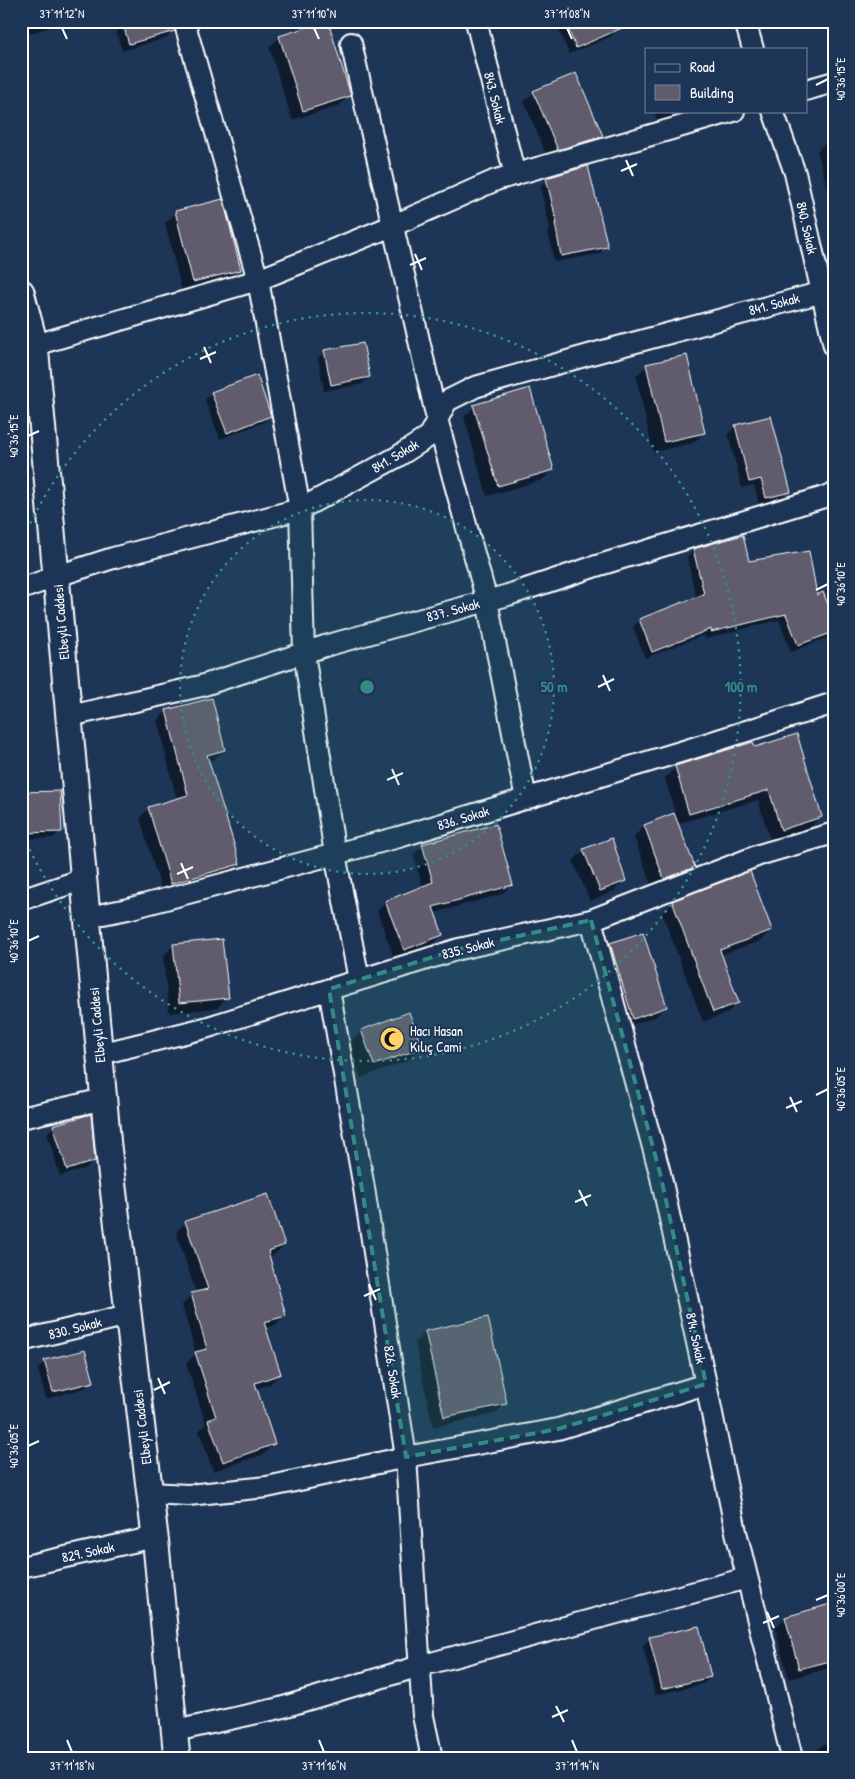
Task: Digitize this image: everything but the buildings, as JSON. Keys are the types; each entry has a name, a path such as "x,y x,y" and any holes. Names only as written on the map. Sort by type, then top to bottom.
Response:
{"street":[{"path":"184,21 258,280 300,509 304,653 335,854 359,980"},
{"name":"843. Sokak","path":"476,21 514,175"},
{"path":"745,21 753,48"},
{"path":"350,43 437,419 487,601 526,799"},
{"path":"808,89 834,82"},
{"path":"35,345 258,280 392,226 496,180 731,112"},
{"name":"840. Sokak","path":"773,112 795,173 828,290 834,346"},
{"name":"841. Sokak","path":"21,589 112,558 300,509 397,458 428,436 447,401 475,387 828,290"},
{"name":"Elbeyli Caddesi","path":"21,292 35,345 108,1146 155,1537 177,1758"},
{"name":"837. Sokak","path":"70,716 202,686 304,653 487,601 834,494"},
{"name":"836. Sokak","path":"88,917 399,837 690,750 834,703"},
{"name":"835. Sokak","path":"100,1054 205,1028 459,949 591,920 762,854 834,833"},
{"path":"21,900 84,879"},
{"name":"814. Sokak","path":"591,920 660,1173 736,1532 792,1758"},
{"name":"826. Sokak","path":"328,989 363,1182 406,1458 423,1716 432,1758"},
{"path":"21,1118 104,1099"},
{"name":"830. Sokak","path":"21,1341 128,1314"},
{"path":"150,1493 188,1495 267,1486 558,1429 706,1384"},
{"name":"829. Sokak","path":"21,1567 155,1537"},
{"path":"175,1731 280,1708 420,1666 747,1578"}],"highlighted area":[{"path":"591,920 660,1173 706,1384 558,1429 406,1457 329,989 459,949"}],"place":[{"name":"Hacı Hasan Kılıç Cami","path":"392,1039"}]}
